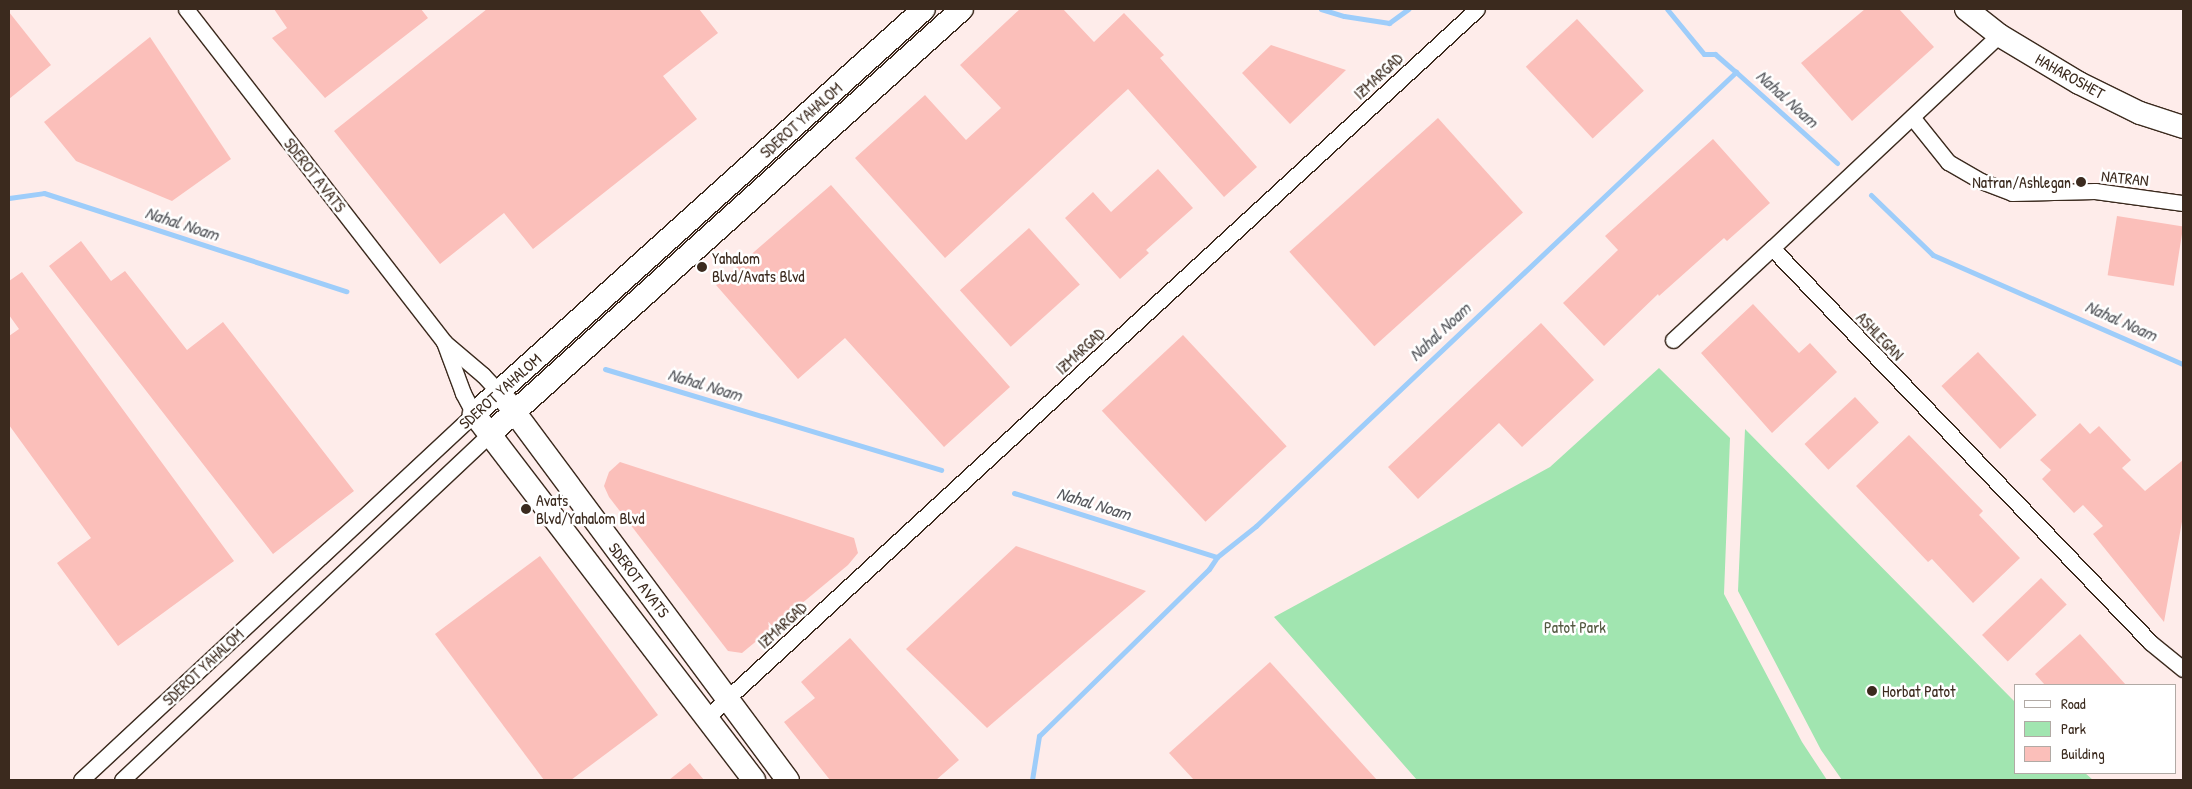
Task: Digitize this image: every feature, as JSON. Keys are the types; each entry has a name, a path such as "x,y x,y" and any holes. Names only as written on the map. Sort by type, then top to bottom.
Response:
{"street":[{"name":"SDEROT AVATS","path":"186,9 444,342 478,370 499,392 788,780"},
{"name":"SDEROT YAHALOM","path":"81,780 474,414 924,9"},
{"name":"SDEROT YAHALOM","path":"122,780 490,434 962,9"},
{"name":"IZMARGAD","path":"706,718 1478,9"},
{"name":"HAHAROSHET","path":"1966,9 1999,35 2079,83 2140,113 2183,127"},
{"path":"1673,340 1999,35"},
{"name":"NATRAN","path":"1912,117 1948,162 1981,181 2012,193 2095,191 2183,203"},
{"name":"ASHLEGAN","path":"1772,248 2151,643 2183,669"},
{"name":"SDEROT AVATS","path":"444,342 463,393 474,414 754,780"}],"green space":[{"name":"Patot Park","path":"1659,368 1730,438 1724,594 1802,742 1827,780 1417,780 1274,617 1550,467"},
{"path":"1745,429 2014,701 2014,774 2086,774 2093,780 1842,780 1821,750 1738,591"}],"building":[{"path":"274,9 421,9 428,18 325,98 272,38 287,28"},
{"path":"487,9 699,9 718,33 663,76 697,119 533,249 504,213 440,264 334,131"},
{"path":"1020,9 1063,9 1094,42 1124,13 1164,55 1160,58 1257,167 1224,197 1128,89 945,258 855,158 925,95 966,140 1001,108 960,65"},
{"path":"1865,9 1899,9 1934,47 1852,121 1801,63"},
{"path":"9,12 51,65 9,99"},
{"path":"1577,19 1644,91 1593,138 1526,67"},
{"path":"150,37 231,159 172,201 76,161 44,122"},
{"path":"1271,45 1346,70 1290,124 1242,73"},
{"path":"1438,118 1523,212 1374,346 1289,252"},
{"path":"1713,139 1770,203 1727,241 1724,238 1659,296 1658,294 1604,346 1563,303 1618,250 1605,236"},
{"path":"1158,169 1193,208 1146,250 1149,253 1120,279 1065,218 1093,192 1111,212"},
{"path":"831,185 1010,387 944,447 845,338 798,379 716,285"},
{"path":"2117,216 2183,226 2174,286 2108,275"},
{"path":"1029,228 1080,284 1011,347 960,290"},
{"path":"81,241 111,281 125,271 187,350 223,322 354,491 273,554 49,266"},
{"path":"22,272 234,561 118,646 57,563 91,538 9,425 9,336 19,329 9,315 9,281"},
{"path":"1753,304 1799,353 1810,343 1837,372 1772,433 1701,353"},
{"path":"1541,323 1594,380 1522,447 1499,423 1418,499 1388,467"},
{"path":"1183,335 1287,446 1205,522 1102,411"},
{"path":"1978,352 2037,415 2000,449 1941,386"},
{"path":"1855,397 1879,423 1828,470 1805,444"},
{"path":"2080,423 2090,434 2099,426 2131,460 2122,468 2145,491 2183,460 2183,516 2164,622 2093,534 2103,526 2083,505 2074,513 2042,479 2051,470 2040,460"},
{"path":"1909,435 1983,511 1979,515 2020,558 1973,603 1932,559 1928,562 1856,486"},
{"path":"620,462 854,538 858,553 848,565 742,653 728,651 609,497 604,486 609,472"},
{"path":"1016,546 1146,591 987,728 906,649"},
{"path":"540,556 658,715 571,780 544,780 435,634"},
{"path":"2041,578 2067,605 2008,662 1982,635"},
{"path":"2080,634 2125,684 2044,684 2035,674"},
{"path":"850,638 959,760 936,780 830,780 784,722 815,698 801,682"},
{"path":"1270,662 1377,780 1194,780 1169,753"},
{"path":"690,763 704,780 669,780"}],"waterway":[{"path":"1321,9 1344,16 1389,23 1408,9"},
{"path":"1667,9 1704,54 1715,54 1736,72"},
{"name":"Nahal Noam","path":"1014,493 1217,557 1256,526 1736,72 1837,163"},
{"name":"Nahal Noam","path":"9,198 44,193 346,291"},
{"name":"Nahal Noam","path":"1871,195 1933,255 2183,364"},
{"name":"Nahal Noam","path":"605,369 941,470"},
{"path":"1032,780 1039,736 1209,569 1217,557"}],"place":[{"name":"Natran/Ashlegan","path":"2081,182"},
{"name":"Yahalom Blvd/Avats Blvd","path":"702,267"},
{"name":"Avats Blvd/Yahalom Blvd","path":"526,509"},
{"name":"Horbat Patot","path":"1872,691"}]}
